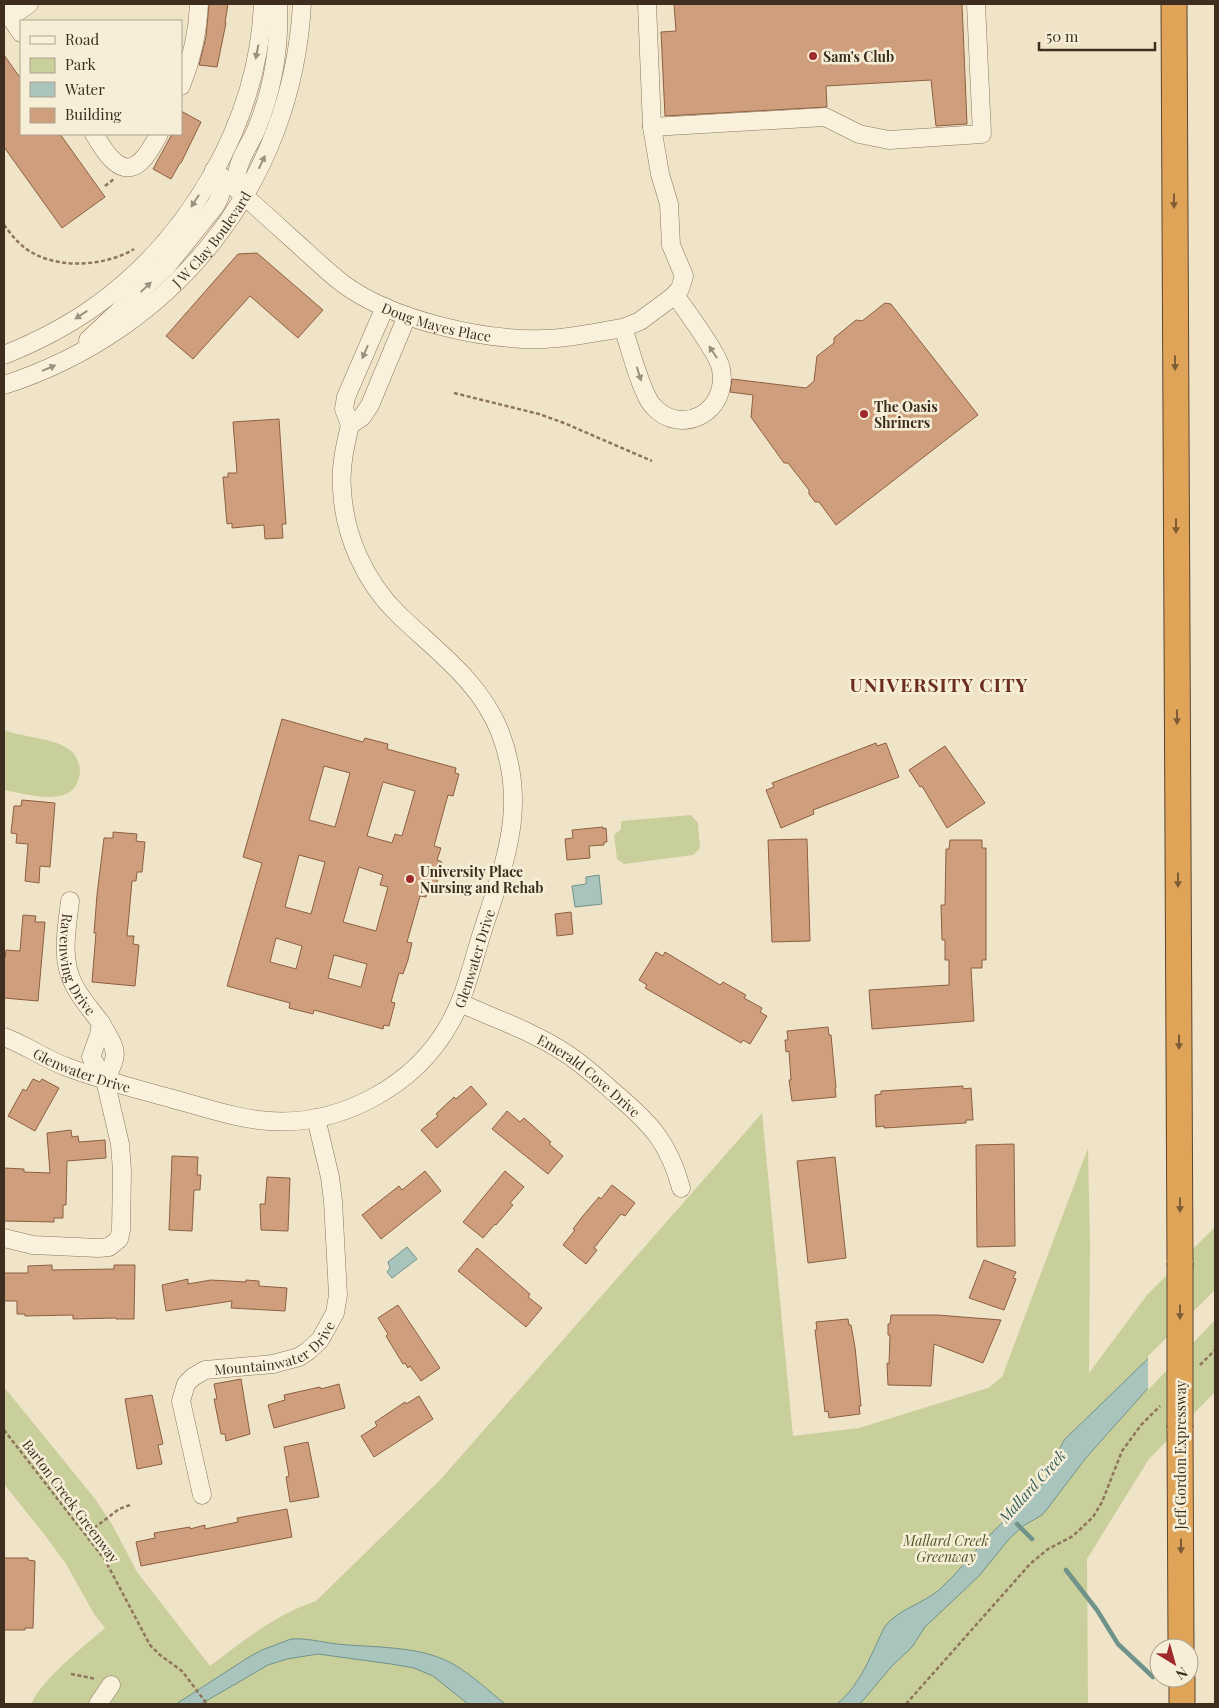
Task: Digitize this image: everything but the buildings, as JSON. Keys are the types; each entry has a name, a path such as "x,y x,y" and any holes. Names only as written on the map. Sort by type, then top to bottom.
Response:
{"highway":[{"path":"1159,4 1173,152"},
{"path":"1173,152 1174,4"},
{"name":"Jeff Gordon Expressway","path":"1173,152 1181,1638"},
{"path":"1182,1688 1182,1704"}],"street":[{"path":"20,32 7,12 29,4"},
{"path":"182,83 189,61 199,4"},
{"path":"4,355 42,338 96,306 156,252 193,205 228,144 244,105 257,53 263,4"},
{"path":"245,196 238,180 238,169 254,134 268,94 277,53 278,4"},
{"name":"J W Clay Boulevard","path":"4,385 38,373 73,357 114,333 169,290 206,252 245,196 273,135 287,94 301,23 302,4"},
{"path":"647,4 652,127 825,117 859,134 889,140 982,134 976,4"},
{"name":"Doug Mayes Place","path":"214,170 343,284 384,307 407,316 460,330 504,338 566,338 623,328 646,317 675,295 682,284 684,276 671,245 669,204 660,174 652,127"},
{"path":"95,135 114,162 123,168 136,166 147,156 158,135"},
{"path":"73,357 83,344 166,267 215,206 222,189 220,179 214,170"},
{"path":"623,328 644,391 654,408 665,416 678,419 692,418 706,413 719,398 722,384 720,365 675,295"},
{"name":"Glenwater Drive","path":"4,1037 21,1043 65,1067 105,1080 232,1115 260,1120 296,1121 344,1111 385,1091 405,1076 434,1047 460,1003 509,844 514,800 511,772 496,724 479,694 453,664 390,605 374,586 350,535 342,489 344,457 350,426 344,409 346,397 384,307"},
{"path":"350,426 366,412 407,316"},
{"name":"Ravenwing Drive","path":"70,901 66,940 68,968 74,986 101,1023 116,1053 115,1063 105,1080 92,1062 91,1057 101,1023"},
{"name":"Emerald Cove Drive","path":"460,1003 545,1041 567,1054 593,1074 641,1116 657,1134 671,1158 681,1188"},
{"path":"4,1238 33,1245 98,1248 109,1247 119,1239 121,1230 122,1158 105,1080"},
{"name":"Mountainwater Drive","path":"202,1494 181,1401 186,1384 205,1370 273,1364 299,1357 320,1340 335,1313 338,1295 333,1201 330,1177 316,1118"},
{"path":"98,1704 111,1685"}],"path":[{"path":"4,225 24,248 54,260 69,263 88,263 106,260 138,247"},
{"path":"454,393 539,414 652,462"},
{"path":"1195,1370 1215,1350"},
{"path":"906,1704 1030,1564 1048,1548 1073,1536 1093,1517 1102,1502 1122,1451 1141,1425 1161,1405"},
{"name":"Barton Creek Greenway","path":"4,1430 105,1560 150,1645 182,1671 207,1704"},
{"path":"89,1532 119,1509 130,1505"},
{"path":"71,1674 92,1678 111,1685"}],"green space":[{"path":"4,730 47,740 72,751 77,759 80,770 77,783 71,791 51,797 4,790"},
{"path":"691,815 698,823 700,848 693,855 624,864 617,859 614,835 621,829 621,821"},
{"name":"Mallard Creek Greenway","path":"762,1113 793,1436 859,1428 988,1388 1002,1377 1088,1148 1090,1244 1089,1373 1147,1295 1215,1227 1215,1392 1149,1459 1087,1559 1088,1704 31,1704 54,1674 105,1628 94,1614 66,1564 4,1484 4,1387 96,1500 113,1526 137,1572 210,1666 247,1638 287,1613 316,1601 441,1479"}],"water":[{"path":"599,875 602,904 575,907 572,886 586,884 586,877"},
{"path":"407,1247 417,1259 392,1278 387,1272 390,1268 388,1262"},
{"path":"1158,1349 1165,1369 1085,1459 1042,1515 1023,1526 1009,1539 979,1576 925,1627 912,1647 892,1666 860,1704 837,1704 859,1678 885,1626 897,1615 939,1590 951,1578 979,1546 1051,1476 1065,1439"},
{"path":"291,1639 396,1648 426,1653 460,1668 505,1704 468,1704 433,1676 414,1668 318,1654 287,1659 268,1665 201,1704 176,1704 249,1657"}],"pier":[{"path":"1215,1290 1215,1320 1148,1390 1148,1356"}],"waterway":[{"name":"Mallard Creek","path":"1017,1524 1032,1539"},
{"path":"1066,1570 1097,1610 1118,1644 1149,1673"}],"place":[{"name":"Sam's Club","path":"813,56"},
{"name":"The Oasis Shriners","path":"864,414"},
{"name":"University Place Nursing and Rehab","path":"410,879"}],"district":[{"name":"UNIVERSITY CITY","path":"939,684"}]}
